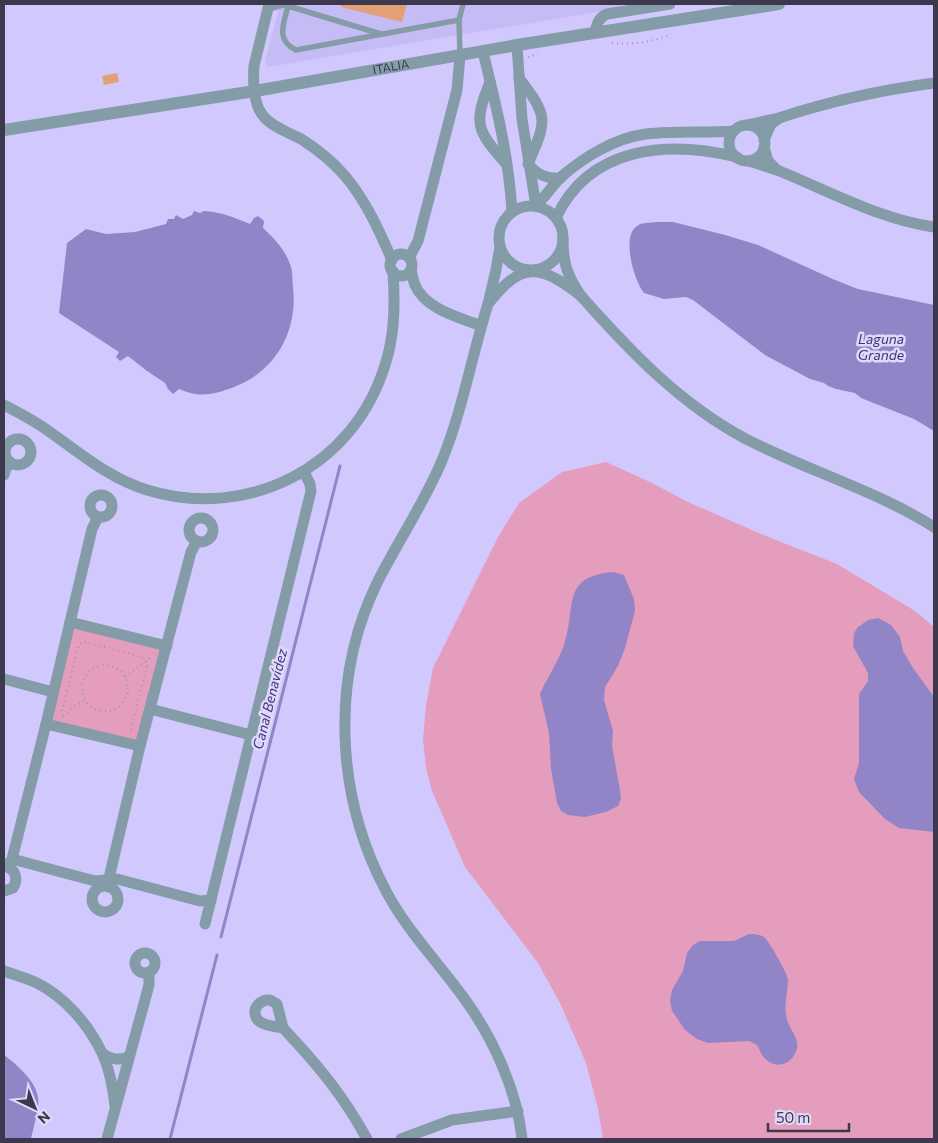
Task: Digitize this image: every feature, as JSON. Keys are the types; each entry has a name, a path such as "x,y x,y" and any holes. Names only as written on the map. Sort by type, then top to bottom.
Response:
{"street":[{"path":"596,33 597,22 607,14 642,5 670,4"},
{"name":"ITALIA","path":"4,130 255,91 518,45 779,4"},
{"path":"642,5 646,25"},
{"path":"4,405 31,419 115,477 145,490 192,499 212,499 249,494 272,487 304,472 322,458 361,418 378,386 392,337 394,311 392,266 376,224 355,188 344,175 316,149 268,121 263,116 256,101 254,66 268,6"},
{"path":"518,45 522,119 536,206"},
{"path":"482,52 501,124 508,166 512,212"},
{"path":"394,311 418,240 450,119 457,90 460,56"},
{"path":"520,78 538,103 542,116 542,132 528,164"},
{"path":"490,82 481,104 481,128 488,143 508,166"},
{"path":"736,157 730,148 730,136 738,128 859,95 934,82"},
{"path":"749,161 758,156 771,124 779,118"},
{"path":"747,125 756,128 763,135 768,161 777,170"},
{"path":"536,206 561,178 584,160 604,148 623,140 652,134 734,131"},
{"path":"556,218 571,191 605,165 644,151 680,148 707,151 749,161 777,170 860,206 934,227"},
{"path":"528,164 539,174 553,179 561,178"},
{"path":"581,296 554,278 521,269 512,265 504,257 498,238 500,228 512,212 520,208 536,206 550,212 556,218 560,224 563,239 563,256 566,271 581,296 619,339 652,372 681,397 717,422 781,456 893,503 934,527"},
{"path":"488,304 498,291 520,274 542,269 550,264 562,249 563,239"},
{"path":"500,248 488,304 456,420 443,458 422,502 379,578 355,643 348,677 345,722 349,785 366,848 385,890 412,932 467,1002 486,1034 504,1071 518,1111 522,1139"},
{"path":"392,266 400,254 409,266 415,286 428,300 446,312 481,326"},
{"path":"392,266 402,275 409,266"},
{"path":"4,475 6,468 11,463"},
{"path":"205,924 311,491 304,472"},
{"path":"105,496 115,477"},
{"path":"97,496 105,496 112,504 111,511 106,516 98,517 90,511 90,503 97,496"},
{"path":"8,864 46,724 92,529 98,517"},
{"path":"109,883 140,746 191,552 197,541"},
{"path":"70,622 167,646"},
{"path":"4,679 53,692"},
{"path":"150,709 251,735"},
{"path":"46,724 140,746"},
{"path":"8,864 109,883 117,879 200,901 211,900"},
{"path":"4,892 12,888 16,880 14,872 8,864"},
{"path":"4,971 38,984 66,1003 88,1030 103,1054 110,1075 115,1106"},
{"path":"107,1139 149,985 149,972"},
{"path":"283,1028 332,1083 367,1139"},
{"path":"103,1054 111,1059 119,1060 128,1057"},
{"path":"401,1139 452,1120 518,1111"}],"lane":[{"path":"460,56 459,20 463,4"},
{"path":"268,6 288,6 381,34"},
{"path":"288,6 282,30 283,37 289,47 296,50 459,20"}],"path":[{"path":"85,700 74,706 64,717 62,711 79,644 86,642 142,657 146,661 147,666 130,732"},
{"path":"125,677 167,646"},
{"path":"108,665 121,671 128,684 127,692 120,706 105,711 90,706 85,700 82,686 84,678 94,668 108,665"}],"shaded area":[{"path":"280,4 622,4 621,8 268,67 265,62"},
{"path":"606,462 688,502 837,564 915,611 934,627 934,1139 603,1139 598,1109 586,1063 560,1003 538,963 465,867 432,791 426,768 423,739 426,705 433,668 498,537 519,503 562,472"},
{"path":"70,622 167,646 140,746 46,724"}],"water":[{"path":"194,211 222,214 250,224 258,216 264,221 263,228 282,249 291,266 294,303 288,334 281,348 262,371 249,380 220,392 194,394 179,389 173,394 165,383 128,356 120,361 116,357 119,352 59,313 67,243 86,229 106,234 135,232 166,224 168,219 174,219 176,215 183,219 192,215"},
{"name":"Laguna Grande","path":"673,222 725,235 758,245 858,289 934,305 934,431 914,419 861,398 855,393 836,389 810,379 765,355 693,300 686,297 664,299 644,293 633,269 630,239 632,231 637,226 644,223"},
{"path":"614,572 624,575 634,599 635,611 618,666 605,687 604,700 613,731 612,746 621,799 618,806 606,812 585,817 568,815 561,811 557,803 551,769 549,733 540,694 564,645 571,606 578,587 585,580 597,575"},
{"path":"878,618 891,625 900,637 903,651 934,697 934,832 899,828 885,819 859,792 854,779 859,763 859,694 868,681 868,673 853,646 854,633 858,627 868,620"},
{"path":"749,934 764,937 778,958 788,980 786,1015 788,1024 796,1039 797,1048 791,1059 782,1064 777,1065 766,1060 757,1045 749,1041 708,1043 697,1039 685,1030 672,1011 670,1001 672,990 683,971 687,953 693,945 700,941 734,941"},
{"path":"4,1055 30,1079 38,1097 31,1139 4,1139"}],"building":[{"path":"341,4 407,4 402,22 341,7"},
{"path":"117,73 119,82 104,85 102,76"}],"waterway":[{"name":"Canal Benavídez","path":"221,937 340,466"},
{"name":"Canal Benavídez","path":"170,1139 217,955"}]}
